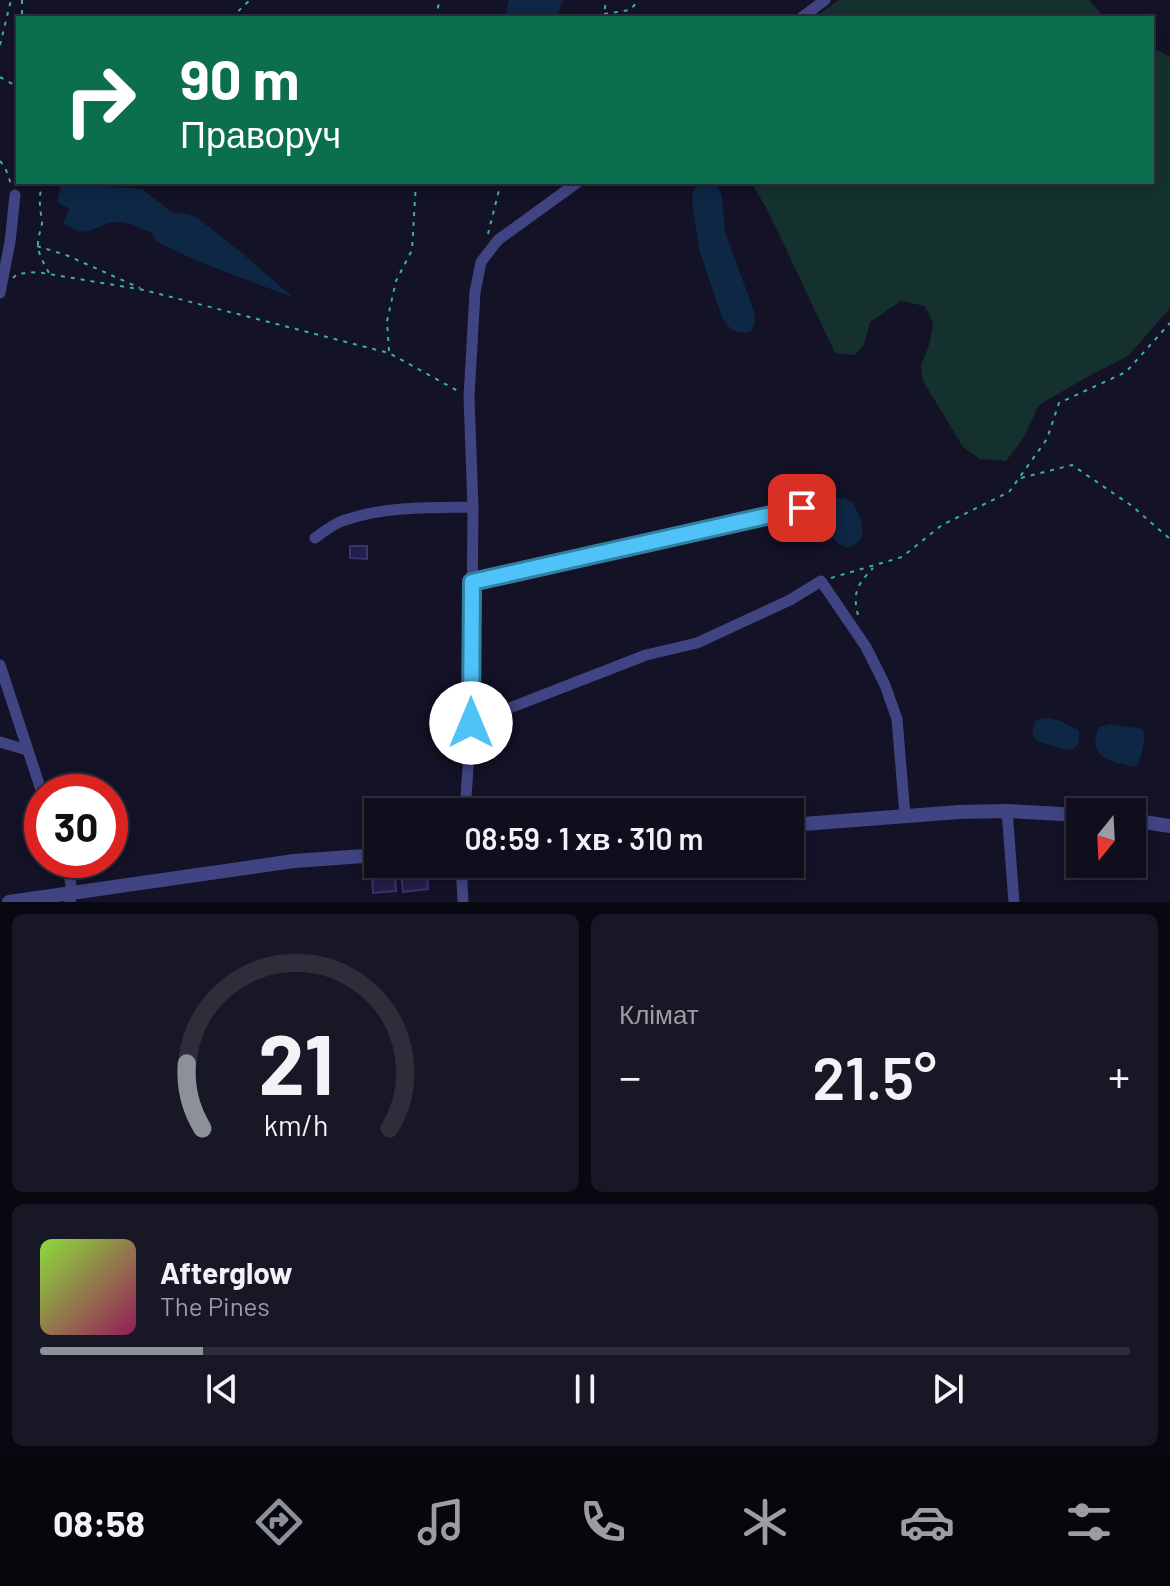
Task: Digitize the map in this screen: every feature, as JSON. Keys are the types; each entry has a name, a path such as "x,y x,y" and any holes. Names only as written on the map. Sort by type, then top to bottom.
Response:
{"street":[{"path":"804,16 825,0"},
{"path":"466,798 471,723 473,507 469,397 475,292 481,262 498,240 575,184"},
{"path":"0,291 15,195"},
{"path":"315,538 339,522 399,508 473,507"},
{"path":"472,582 802,508"},
{"path":"471,723 646,655 697,643 790,600 821,581 866,647 885,685 897,719 905,815"},
{"path":"0,665 35,774"},
{"path":"0,742 27,750"},
{"path":"1007,811 1014,902"},
{"path":"804,824 905,815 1007,811 1066,814"},
{"path":"1146,822 1170,826"},
{"path":"9,902 71,897 294,861 364,856"},
{"path":"462,878 463,902"}],"path":[{"path":"0,45 11,0"},
{"path":"233,16 250,0"},
{"path":"606,0 603,16 630,10 639,0"},
{"path":"0,161 15,195"},
{"path":"42,184 39,193 42,223 37,246 50,274"},
{"path":"389,353 387,321 396,281 412,250 416,184"},
{"path":"488,235 501,184"},
{"path":"37,246 66,255 144,290"},
{"path":"0,291 17,274 37,272 144,290 389,353 469,397"},
{"path":"821,581 902,557 942,525 1009,492 1047,439 1059,403 1126,372 1170,323"},
{"path":"1020,478 1072,465 1132,506 1170,539"},
{"path":"858,616 854,601 859,582 875,565"}],"green space":[{"path":"839,0 1089,0 1103,16 817,16"},
{"path":"1154,48 1170,57 1170,308 1128,356 1039,405 1024,437 1006,461 980,459 963,447 923,381 921,366 933,323 925,306 901,301 870,322 864,344 855,355 835,353 752,184 1154,184"}],"water":[{"path":"509,0 563,0 557,16 505,16"},
{"path":"62,184 142,189 172,212 195,216 294,298 197,261 157,242 151,232 131,224 111,223 86,231 72,229 63,223 69,209 57,202"},
{"path":"699,184 715,184 722,197 725,232 754,311 755,323 751,331 741,333 734,330 722,317 700,252 693,191"},
{"path":"837,498 847,499 853,504 862,526 860,540 848,548 834,539 827,526 827,510"},
{"path":"1048,718 1079,731 1077,746 1068,750 1036,740 1032,734 1036,720"},
{"path":"1110,724 1143,729 1143,749 1136,767 1110,760 1098,752 1096,737 1099,727"}],"building":[{"path":"350,546 367,546 367,559 350,558"},
{"path":"372,878 395,878 396,891 373,893"},
{"path":"401,878 427,878 428,889 403,892"}],"route":[{"path":"471,723 472,582 802,508"}]}
